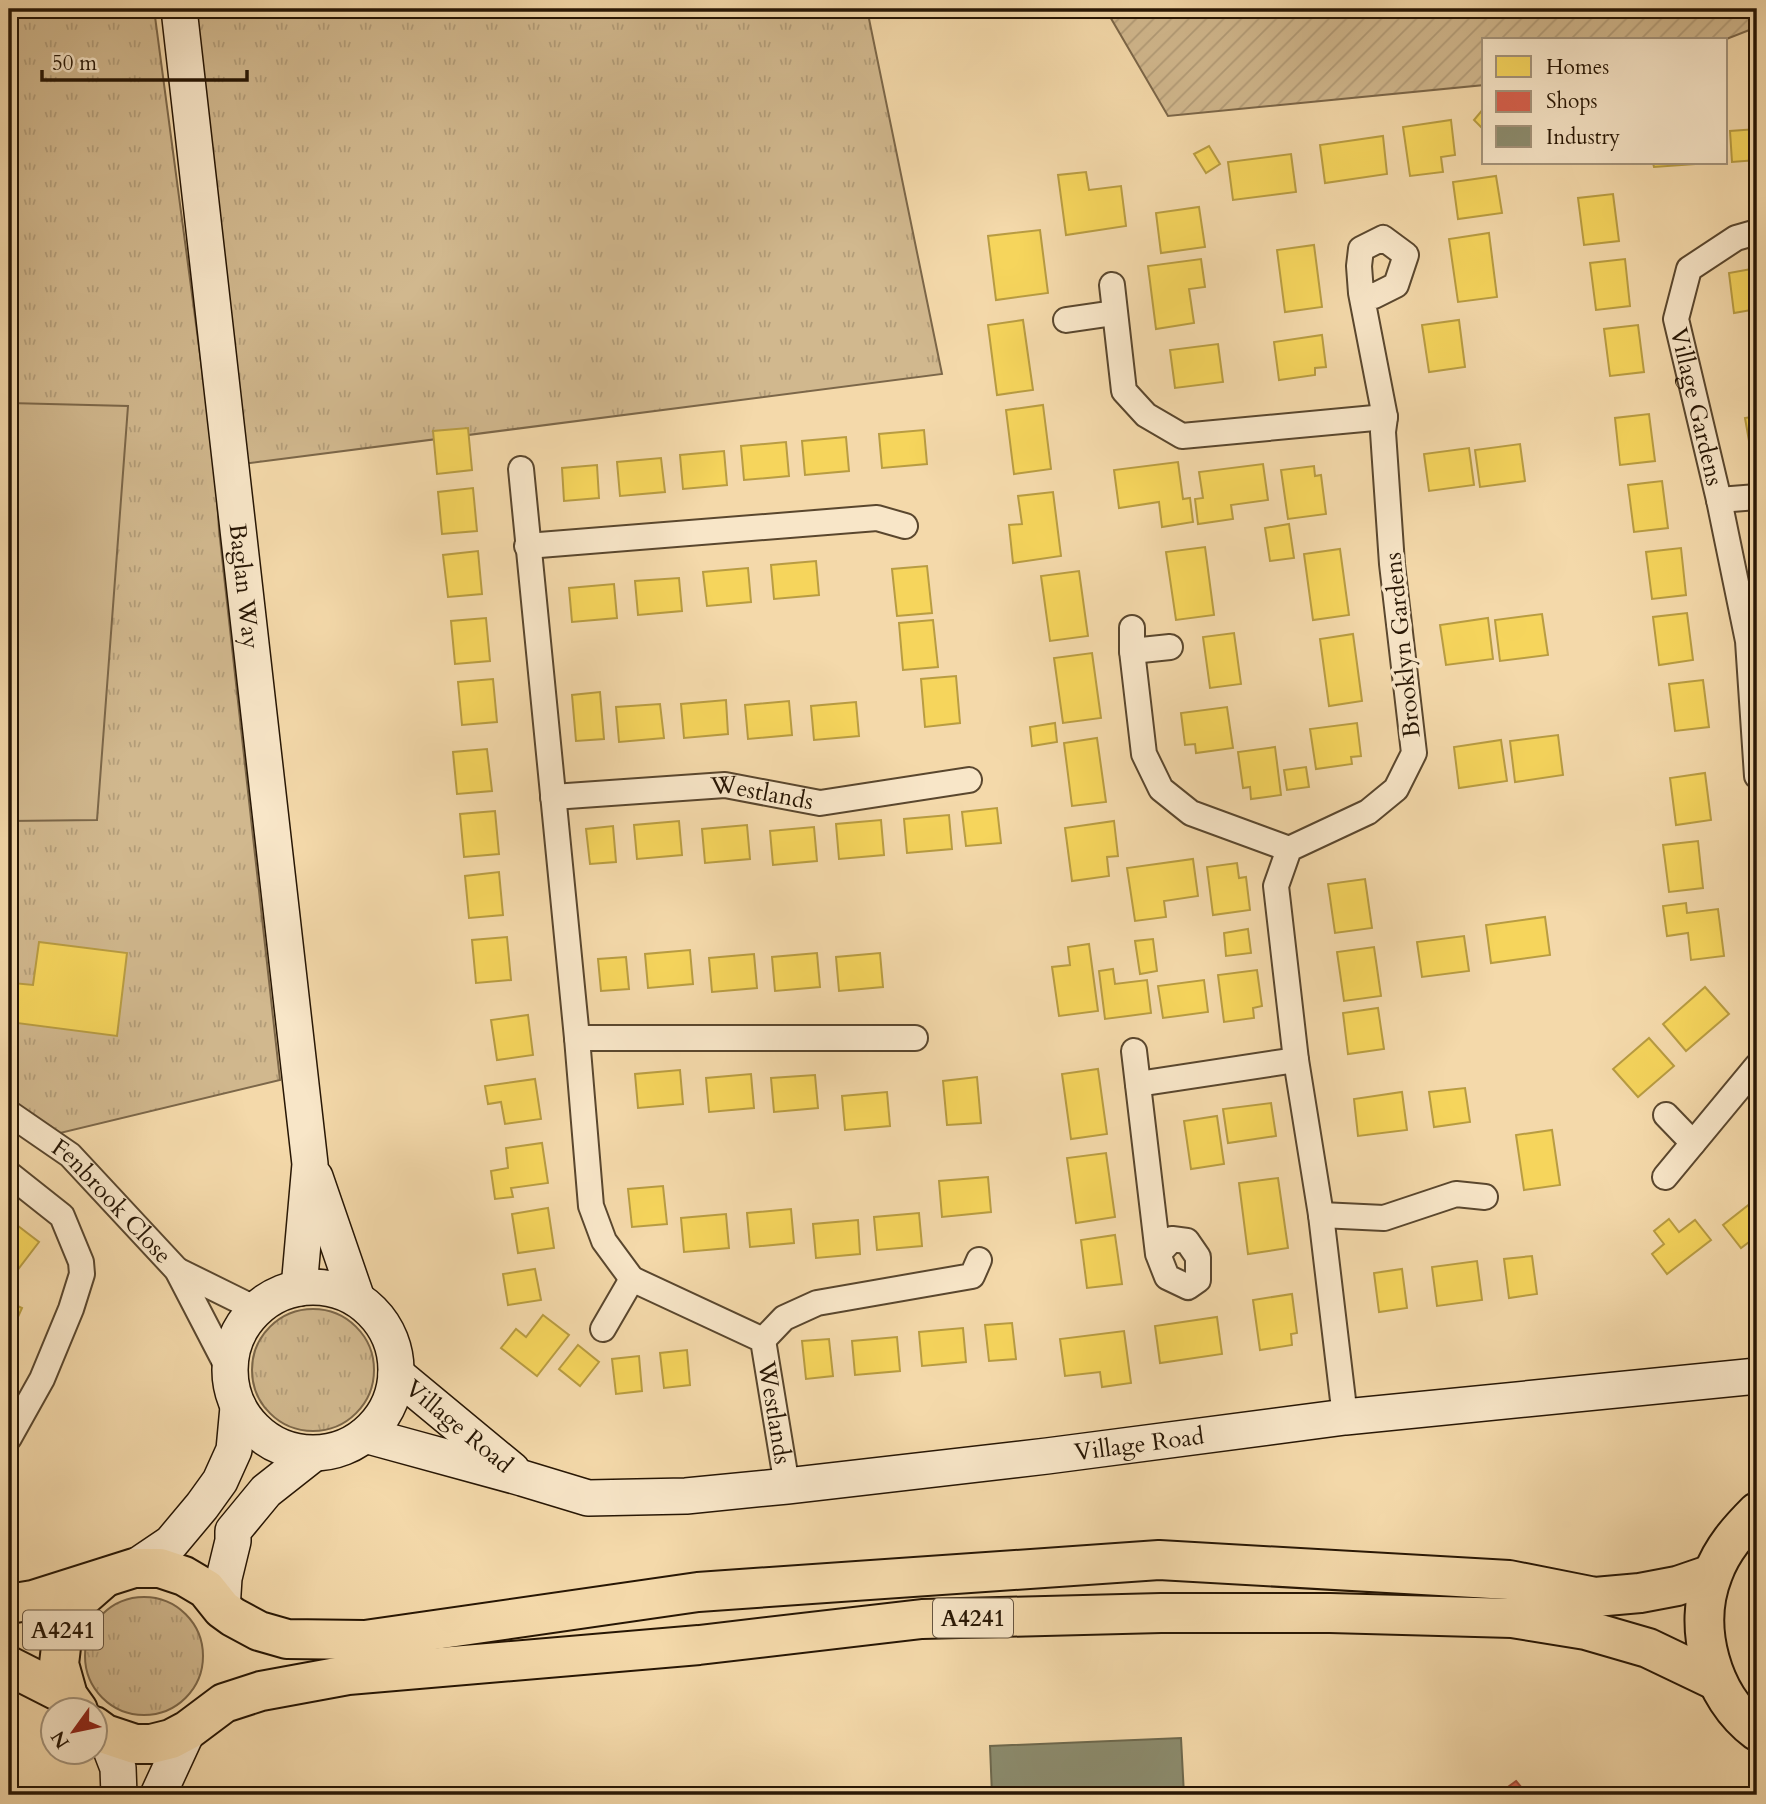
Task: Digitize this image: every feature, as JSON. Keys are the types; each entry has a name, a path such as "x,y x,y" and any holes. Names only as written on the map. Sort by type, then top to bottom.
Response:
{"main road":[{"path":"1757,1512 1730,1540 1712,1574 1704,1610 1706,1646 1717,1681 1744,1721 1757,1731"},
{"name":"A4241","path":"9,1604 33,1600 119,1574 160,1568 184,1576 206,1589 222,1609 260,1631 287,1639 365,1640 698,1592 1159,1560 1509,1580 1595,1597 1677,1586 1712,1574"},
{"name":"A4241","path":"76,1696 59,1664 63,1630 78,1601 119,1574"},
{"name":"A4241","path":"108,1729 135,1744 152,1744 171,1739 188,1730 224,1703 261,1691 348,1675 698,1645 922,1619 1161,1613 1330,1613 1512,1618 1586,1630 1648,1648 1717,1681"},
{"name":"A4241","path":"9,1667 55,1696"}],"street":[{"name":"Baglan Way","path":"178,9 310,1164 299,1288"},
{"name":"Village Gardens","path":"1757,232 1737,238 1689,269 1676,319 1719,500 1748,641 1757,776"},
{"path":"1112,285 1124,391 1146,415 1182,436 1385,417"},
{"name":"Brooklyn Gardens","path":"1289,849 1368,813 1396,789 1414,753 1392,564 1383,432 1385,417 1361,293"},
{"path":"1066,320 1114,313"},
{"name":"Westlands","path":"521,469 591,1206 604,1241 632,1279 763,1340"},
{"name":"Village Gardens","path":"1719,500 1757,497"},
{"path":"527,546 877,518 905,526"},
{"path":"1170,647 1132,640 1144,754 1161,789 1191,813 1289,849 1276,886 1296,1060 1321,1215 1345,1417"},
{"name":"Westlands","path":"553,797 725,785 820,803 969,780"},
{"path":"577,1038 915,1038"},
{"path":"1134,1051 1158,1254"},
{"path":"1138,1084 1296,1060"},
{"path":"1665,1177 1757,1066"},
{"name":"Fenbrook Close","path":"9,1113 70,1155 177,1270 230,1372"},
{"path":"1667,1115 1693,1143"},
{"name":"Baglan Way","path":"310,1164 357,1300"},
{"name":"Fenbrook Close","path":"9,1174 62,1216 81,1262 82,1274 71,1309 42,1379 9,1438"},
{"path":"1321,1215 1384,1218 1456,1194 1485,1197"},
{"name":"Westlands","path":"763,1340 784,1318 817,1303 972,1276 979,1260"},
{"name":"Fenbrook Close","path":"177,1270 256,1309"},
{"path":"603,1329 632,1279"},
{"path":"319,1287 339,1291 357,1300 374,1314 387,1332 394,1352 396,1374 392,1397 381,1419 365,1436 340,1449 313,1454 290,1450 269,1441 251,1426 238,1407 230,1372 232,1349 241,1327 256,1309 276,1295 299,1288 319,1287"},
{"name":"Westlands","path":"763,1340 787,1486"},
{"name":"Village Road","path":"396,1374 522,1478"},
{"name":"Village Road","path":"365,1436 588,1498 686,1496 1046,1457 1345,1417 1757,1376"},
{"path":"119,1574 171,1543 220,1481 234,1450 238,1407"},
{"path":"222,1609 224,1578 233,1531 266,1491 313,1454"},
{"path":"158,1795 188,1730"},
{"path":"108,1752 118,1768 119,1795"}],"green space":[{"path":"9,9 154,9 215,467 219,530 280,1080 56,1134 9,1104"},
{"path":"188,9 867,9 942,374 243,464"},
{"path":"1110,9 1757,9 1757,27 1728,38 1482,38 1482,85 1168,116 1109,15"},
{"path":"9,403 128,406 97,820 9,821"},
{"path":"313,1309 336,1314 356,1327 369,1347 374,1370 369,1393 356,1413 336,1426 313,1431 290,1426 270,1413 257,1393 252,1370 257,1347 270,1327 290,1314"},
{"path":"133,1598 155,1598 177,1607 193,1623 202,1645 202,1667 193,1689 177,1705 155,1714 133,1714 111,1705 108,1703 108,1696 100,1696 95,1689 86,1667 86,1645 95,1623 111,1607"}],"building: Homes":[{"path":"1482,110 1482,128 1474,120"},
{"path":"1451,120 1455,155 1441,157 1443,172 1410,176 1403,127"},
{"path":"1757,129 1757,160 1732,162 1730,131"},
{"path":"1383,136 1387,174 1325,183 1320,145"},
{"path":"1209,146 1220,164 1206,173 1194,154"},
{"path":"1291,154 1296,192 1233,200 1228,162"},
{"path":"1653,164 1696,164 1654,167"},
{"path":"1086,172 1089,190 1121,186 1126,226 1066,235 1058,175"},
{"path":"1496,176 1502,213 1458,219 1453,182"},
{"path":"1613,194 1619,241 1584,245 1578,198"},
{"path":"1199,207 1205,247 1161,253 1156,213"},
{"path":"1040,230 1048,293 996,300 988,236"},
{"path":"1489,233 1497,297 1458,302 1449,239"},
{"path":"1314,245 1322,307 1285,312 1277,250"},
{"path":"1201,259 1205,287 1189,289 1194,323 1156,329 1148,266"},
{"path":"1625,259 1630,306 1596,310 1590,263"},
{"path":"1757,268 1757,309 1734,313 1729,273"},
{"path":"1023,320 1033,390 997,395 988,325"},
{"path":"1459,320 1465,367 1429,372 1422,325"},
{"path":"1638,325 1644,372 1610,376 1604,329"},
{"path":"1322,335 1326,367 1315,368 1315,375 1279,380 1274,342"},
{"path":"1218,344 1223,382 1175,388 1170,350"},
{"path":"1043,405 1051,469 1014,474 1006,410"},
{"path":"1649,414 1655,461 1620,465 1615,418"},
{"path":"1757,416 1757,457 1752,458 1745,418"},
{"path":"468,428 472,470 437,474 433,431"},
{"path":"924,430 927,464 882,468 879,434"},
{"path":"846,437 849,471 805,475 802,441"},
{"path":"786,442 789,476 744,480 741,446"},
{"path":"1520,444 1525,481 1480,487 1475,450"},
{"path":"1469,448 1474,485 1429,491 1424,454"},
{"path":"724,451 727,485 683,489 680,455"},
{"path":"661,458 665,492 620,496 617,462"},
{"path":"1178,462 1183,499 1190,498 1193,522 1162,527 1159,502 1119,508 1114,470"},
{"path":"1263,464 1268,500 1231,505 1233,519 1198,524 1195,499 1203,498 1199,472"},
{"path":"597,465 599,498 564,501 562,468"},
{"path":"1314,466 1315,476 1321,475 1326,514 1288,519 1281,470"},
{"path":"1662,481 1668,528 1634,532 1628,485"},
{"path":"473,488 477,531 442,534 438,492"},
{"path":"1053,492 1061,556 1013,563 1009,525 1022,524 1018,496"},
{"path":"1289,524 1294,558 1270,561 1265,528"},
{"path":"1205,547 1214,615 1176,620 1166,552"},
{"path":"1681,548 1686,595 1652,599 1646,552"},
{"path":"1340,549 1349,615 1313,620 1304,554"},
{"path":"478,551 482,594 448,597 443,555"},
{"path":"816,561 819,595 774,599 771,565"},
{"path":"927,566 932,613 897,616 892,569"},
{"path":"748,568 751,602 707,606 703,572"},
{"path":"1079,571 1088,636 1050,641 1041,576"},
{"path":"679,578 682,611 638,615 635,581"},
{"path":"614,584 617,618 572,622 569,588"},
{"path":"1687,613 1693,660 1659,665 1653,617"},
{"path":"1542,614 1548,655 1500,661 1495,620"},
{"path":"486,618 490,661 455,664 451,621"},
{"path":"1488,618 1493,659 1446,665 1440,625"},
{"path":"933,620 938,667 903,670 899,623"},
{"path":"1234,633 1241,684 1210,688 1203,637"},
{"path":"1353,634 1362,701 1329,706 1320,639"},
{"path":"1092,653 1101,718 1063,723 1054,658"},
{"path":"956,676 960,723 925,727 921,679"},
{"path":"493,679 497,722 462,725 458,682"},
{"path":"1703,680 1709,727 1675,731 1669,684"},
{"path":"600,692 604,739 576,741 572,695"},
{"path":"726,700 728,734 684,738 681,704"},
{"path":"789,701 792,735 748,739 745,705"},
{"path":"856,702 859,736 814,740 811,706"},
{"path":"660,704 664,738 619,742 616,707"},
{"path":"1227,707 1233,748 1196,753 1195,744 1185,745 1181,713"},
{"path":"1055,723 1057,742 1032,746 1030,727"},
{"path":"1357,723 1361,756 1351,757 1352,764 1316,769 1310,729"},
{"path":"1558,735 1563,775 1515,782 1510,741"},
{"path":"1097,738 1106,802 1072,806 1064,743"},
{"path":"1501,740 1507,781 1459,788 1454,747"},
{"path":"1275,747 1281,795 1251,799 1250,787 1243,788 1238,752"},
{"path":"487,749 492,791 457,794 453,752"},
{"path":"1306,767 1309,787 1287,790 1284,770"},
{"path":"1705,773 1711,820 1676,825 1670,778"},
{"path":"997,808 1001,843 966,846 962,812"},
{"path":"495,811 499,854 464,857 460,814"},
{"path":"949,815 952,849 907,853 904,819"},
{"path":"881,820 884,855 839,859 836,824"},
{"path":"679,821 682,855 637,859 634,825"},
{"path":"1114,821 1118,856 1107,857 1109,876 1072,881 1065,828"},
{"path":"747,825 750,859 705,863 702,829"},
{"path":"613,826 616,862 590,864 586,829"},
{"path":"814,827 817,861 773,865 770,831"},
{"path":"1698,841 1703,888 1669,892 1663,845"},
{"path":"1193,859 1198,896 1164,901 1166,917 1135,921 1127,868"},
{"path":"1237,863 1239,878 1246,877 1250,910 1213,915 1207,867"},
{"path":"499,872 503,915 469,918 465,876"},
{"path":"1365,879 1372,928 1335,933 1328,884"},
{"path":"1686,903 1687,913 1718,909 1724,956 1691,960 1688,933 1667,936 1663,906"},
{"path":"1545,917 1550,955 1491,963 1486,925"},
{"path":"1248,929 1251,953 1226,956 1224,933"},
{"path":"1464,936 1469,971 1422,977 1417,942"},
{"path":"507,937 511,980 476,983 472,940"},
{"path":"1153,939 1157,971 1140,974 1135,941"},
{"path":"39,942 127,953 117,1036 9,1022 13,983 33,985"},
{"path":"1089,944 1098,1011 1059,1016 1052,967 1070,965 1068,947"},
{"path":"1374,947 1381,996 1344,1001 1337,952"},
{"path":"690,950 693,984 648,988 645,954"},
{"path":"817,953 820,987 775,991 772,957"},
{"path":"880,953 883,987 839,991 836,957"},
{"path":"754,954 757,988 712,992 709,958"},
{"path":"626,957 629,989 601,991 598,959"},
{"path":"1113,969 1115,984 1147,980 1151,1013 1105,1019 1099,971"},
{"path":"1257,970 1262,1006 1253,1008 1254,1018 1224,1022 1218,975"},
{"path":"1204,980 1208,1012 1163,1018 1158,986"},
{"path":"1705,987 1729,1014 1686,1051 1663,1024"},
{"path":"1378,1008 1384,1049 1348,1054 1343,1013"},
{"path":"528,1015 533,1055 497,1060 491,1020"},
{"path":"1649,1038 1674,1066 1638,1097 1613,1069"},
{"path":"1098,1069 1107,1134 1071,1139 1062,1074"},
{"path":"680,1070 683,1104 638,1108 635,1074"},
{"path":"751,1074 754,1108 709,1112 706,1078"},
{"path":"815,1075 818,1108 774,1112 771,1078"},
{"path":"977,1077 981,1123 947,1125 943,1081"},
{"path":"535,1079 541,1119 505,1124 501,1102 488,1104 485,1086"},
{"path":"1465,1088 1470,1122 1434,1127 1429,1092"},
{"path":"887,1092 890,1126 845,1130 842,1096"},
{"path":"1402,1092 1407,1130 1358,1136 1354,1099"},
{"path":"1271,1103 1276,1136 1228,1143 1223,1109"},
{"path":"1217,1116 1224,1164 1191,1169 1184,1121"},
{"path":"1552,1130 1560,1185 1524,1190 1516,1135"},
{"path":"542,1143 548,1183 511,1188 513,1197 495,1199 491,1171 508,1168 506,1148"},
{"path":"1106,1153 1115,1217 1076,1223 1067,1158"},
{"path":"988,1177 991,1212 942,1217 939,1181"},
{"path":"1278,1178 1288,1248 1248,1254 1239,1183"},
{"path":"663,1186 667,1224 632,1227 628,1189"},
{"path":"1751,1203 1757,1211 1757,1236 1741,1248 1723,1225"},
{"path":"548,1208 554,1248 518,1253 512,1214"},
{"path":"791,1209 794,1243 750,1247 747,1213"},
{"path":"919,1213 922,1246 877,1250 874,1217"},
{"path":"726,1214 729,1248 684,1252 681,1218"},
{"path":"9,1219 39,1242 13,1276 9,1273"},
{"path":"1669,1219 1679,1232 1695,1220 1711,1240 1667,1274 1652,1254 1664,1244 1654,1231"},
{"path":"858,1220 860,1254 816,1258 813,1224"},
{"path":"1115,1235 1122,1284 1087,1288 1081,1240"},
{"path":"1532,1256 1537,1294 1509,1298 1504,1259"},
{"path":"1477,1261 1482,1300 1437,1306 1432,1267"},
{"path":"535,1269 541,1300 508,1305 503,1274"},
{"path":"1402,1269 1407,1308 1379,1312 1374,1273"},
{"path":"1292,1294 1297,1333 1291,1334 1292,1345 1260,1350 1253,1300"},
{"path":"9,1302 22,1308 9,1337"},
{"path":"543,1315 569,1335 537,1376 501,1348 516,1329 526,1337"},
{"path":"1217,1317 1222,1354 1160,1363 1155,1326"},
{"path":"1012,1323 1016,1359 989,1361 985,1325"},
{"path":"963,1328 966,1362 922,1366 919,1332"},
{"path":"1124,1331 1131,1383 1102,1387 1100,1372 1065,1376 1060,1339"},
{"path":"897,1337 900,1371 855,1375 852,1341"},
{"path":"829,1339 833,1376 806,1379 802,1341"},
{"path":"578,1345 599,1362 580,1386 559,1369"},
{"path":"687,1350 690,1385 664,1388 660,1353"},
{"path":"639,1356 642,1391 616,1394 612,1359"}],"building: Shops":[{"path":"1516,1781 1528,1795 1497,1795"}],"building: Industry":[{"path":"1181,1738 1184,1795 992,1795 990,1746"}]}
